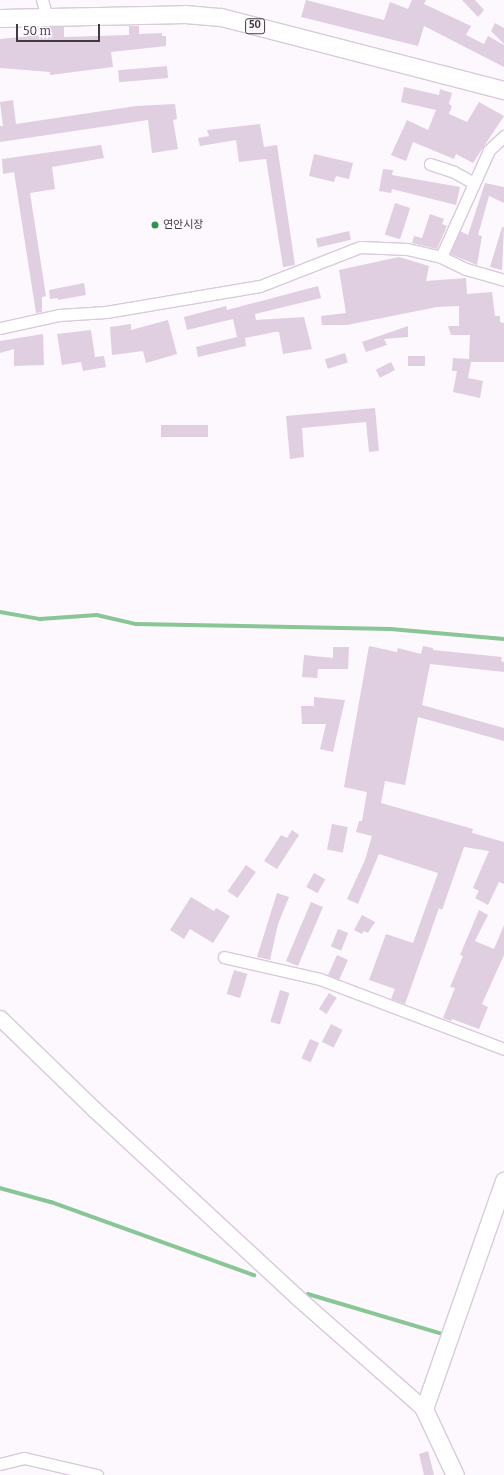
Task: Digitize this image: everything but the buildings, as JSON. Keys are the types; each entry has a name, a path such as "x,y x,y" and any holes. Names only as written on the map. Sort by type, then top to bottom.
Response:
{"main road":[{"name":"50","path":"0,18 45,8 221,17 504,90"},
{"path":"0,1018 94,1110 297,1297 424,1409 455,1475"},
{"path":"424,1409 504,1181"}],"street":[{"path":"441,257 489,150 504,136"},
{"path":"430,164 454,172 474,183"},
{"path":"0,328 59,315 106,312 260,286 360,247 407,249 441,257 466,269 504,280"},
{"path":"224,957 320,980 504,1049"},
{"path":"0,1464 24,1458 97,1475"}],"waterway":[{"path":"0,612 40,619 97,615 136,624 391,629 504,639"},
{"path":"0,1188 51,1202 254,1275"},
{"path":"308,1294 440,1333"}],"place":[{"name":"연안시장","path":"155,225"}]}
